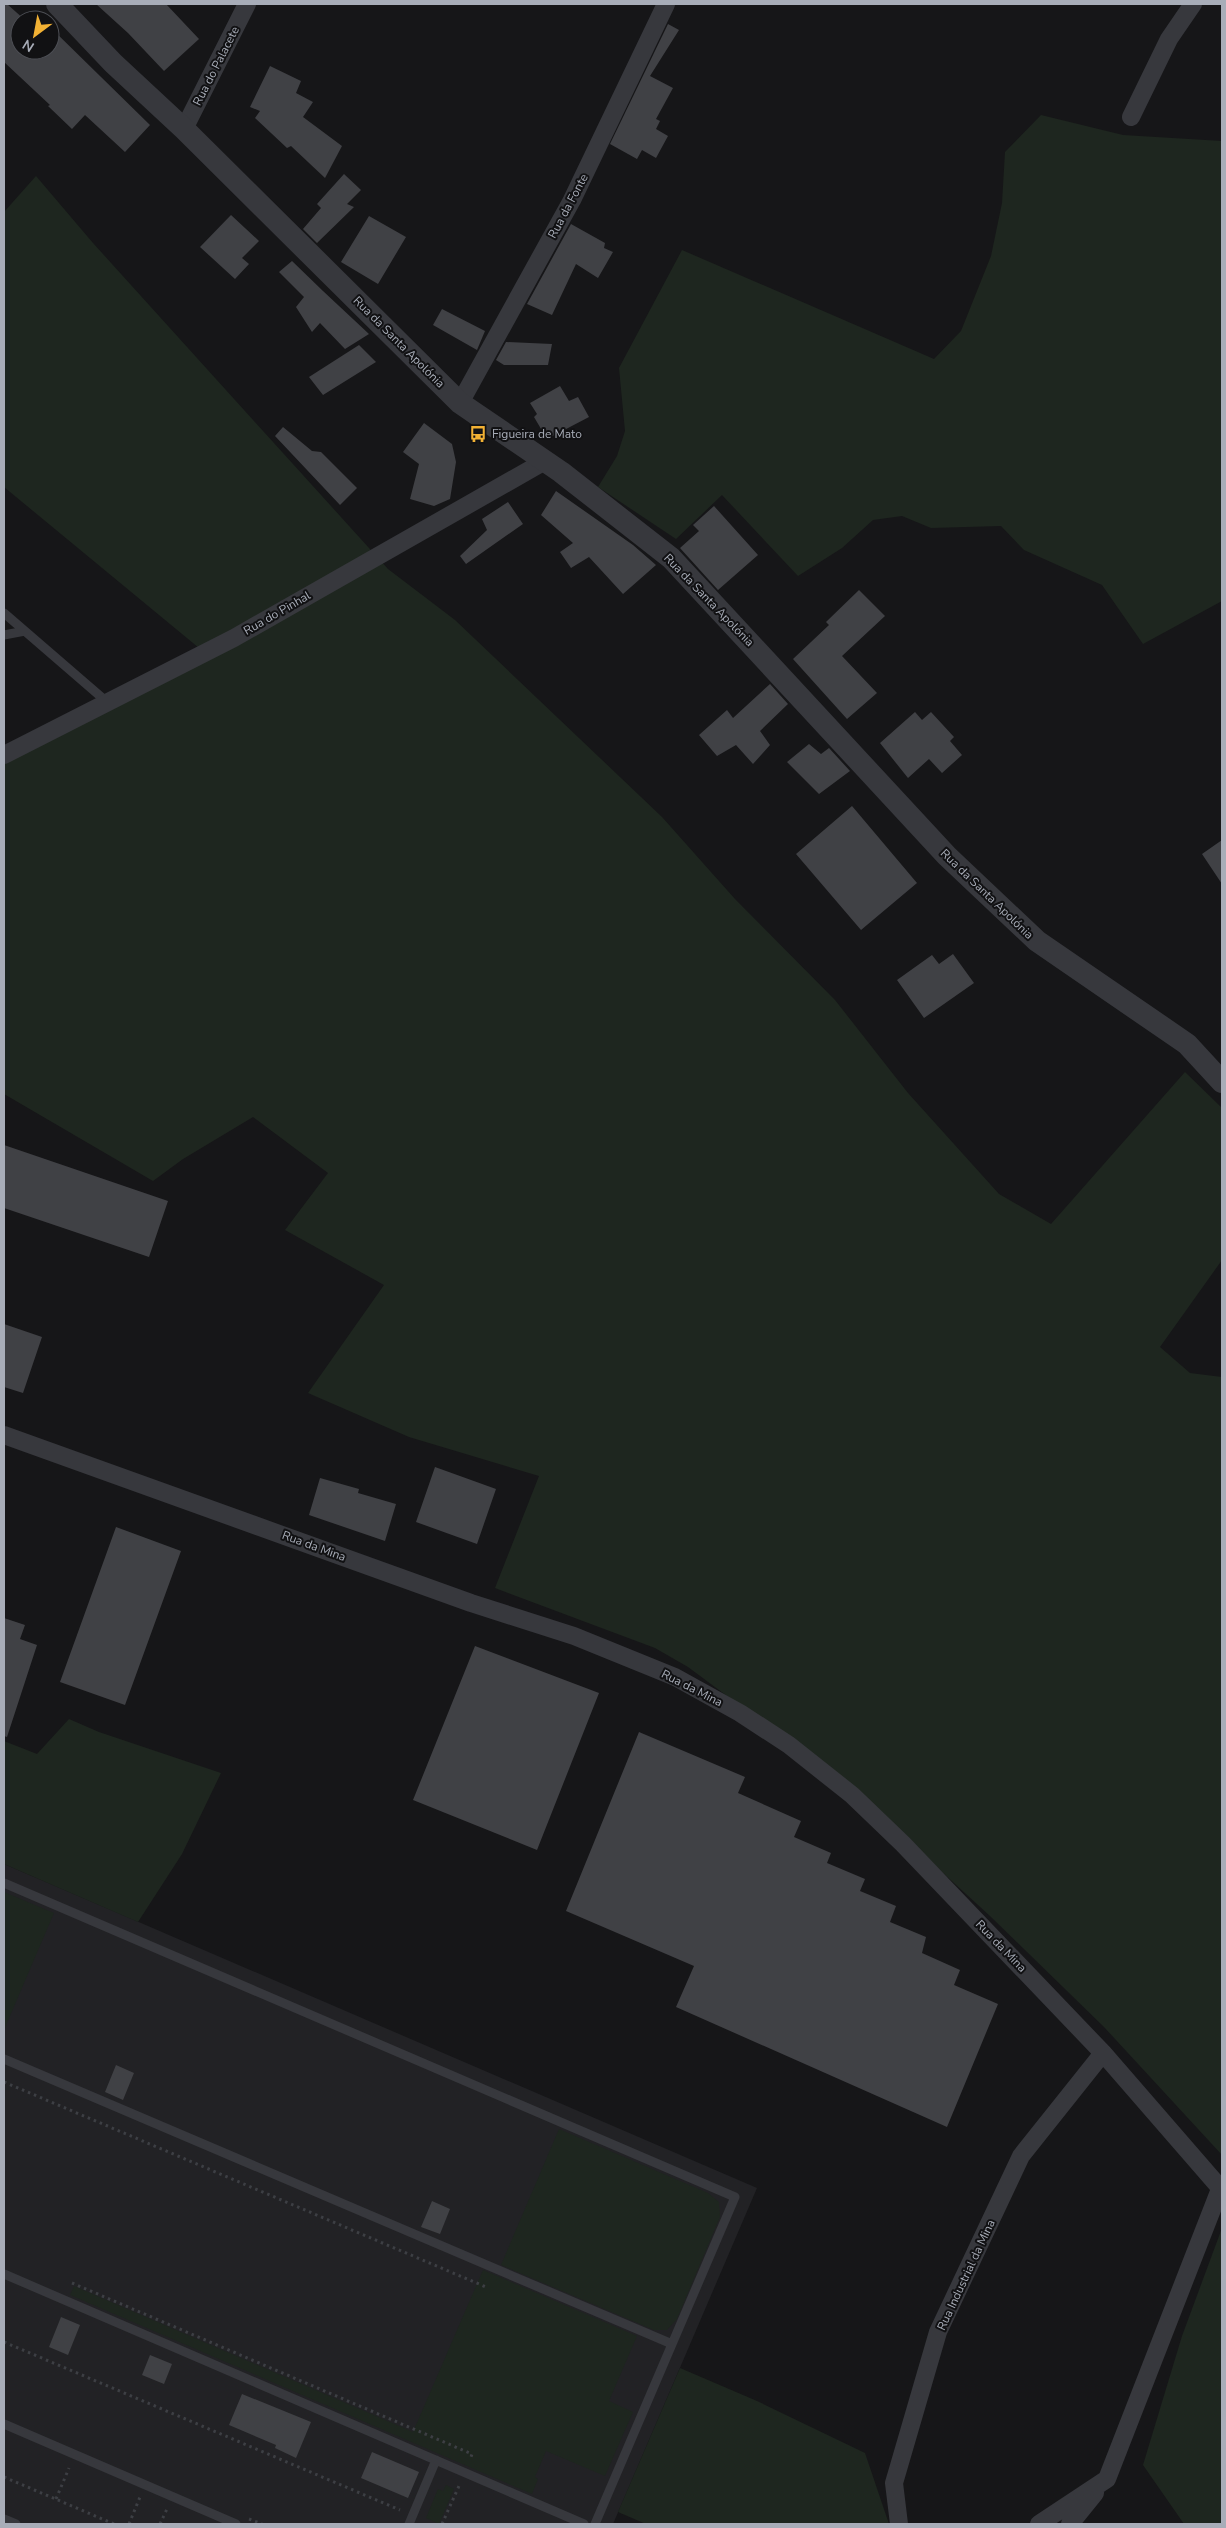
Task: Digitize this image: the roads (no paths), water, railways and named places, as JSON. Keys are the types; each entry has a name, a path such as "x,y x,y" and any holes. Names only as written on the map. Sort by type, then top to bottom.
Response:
{"street":[{"name":"Rua da Santa Apolónia","path":"57,4 113,63 184,129 460,403 546,461 671,558 947,856 1037,941 1187,1044 1222,1082"},
{"name":"Rua do Palacete","path":"184,129 247,4"},
{"name":"Rua da Fonte","path":"460,403 572,200 666,4"},
{"path":"1131,117 1169,39 1193,4"},
{"name":"Rua do Pinhal","path":"4,755 234,638 546,461"},
{"name":"Rua da Mina","path":"4,1435 471,1603 574,1636 675,1678 740,1713 789,1745 852,1795 904,1844 1103,2053 1222,2187"},
{"name":"Rua Industrial da Mina","path":"899,2524 894,2483 938,2332 1021,2156 1103,2053"},
{"path":"1070,2524 1107,2479 1222,2187"},
{"path":"1040,2524 1107,2479"}],"lane":[{"path":"4,613 107,702"},
{"path":"4,635 25,631"},
{"path":"4,1883 735,2197 595,2524"},
{"path":"4,2059 672,2344"},
{"path":"4,2274 584,2524"},
{"path":"4,2424 236,2524"},
{"path":"411,2520 436,2460"},
{"path":"4,2519 16,2524"}],"place":[{"name":"Figueira de Mato","path":"478,434"}]}
